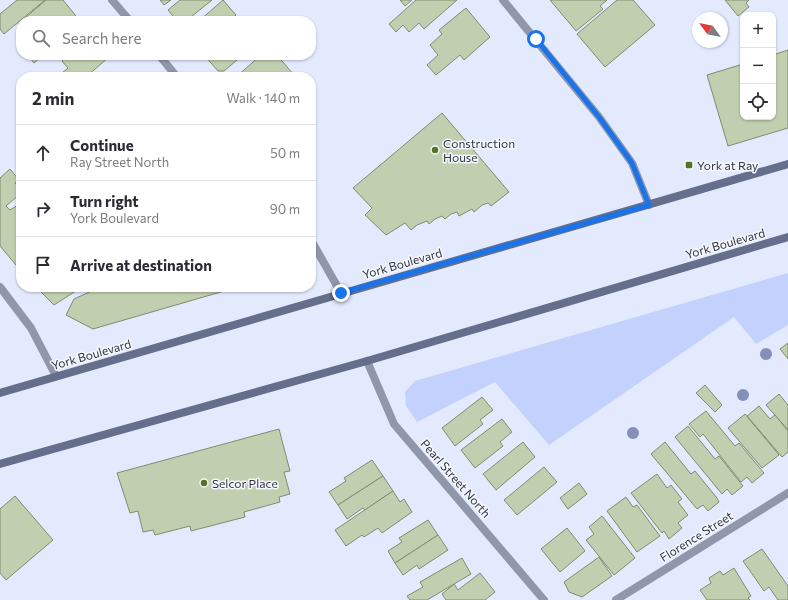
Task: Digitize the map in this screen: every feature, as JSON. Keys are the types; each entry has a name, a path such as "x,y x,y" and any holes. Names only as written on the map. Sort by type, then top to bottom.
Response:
{"main road":[{"name":"York Boulevard","path":"0,393 788,164"},
{"name":"York Boulevard","path":"0,464 367,361 788,237"},
{"path":"0,397 13,389"}],"street":[{"path":"112,0 126,16"},
{"path":"503,0 599,117 632,163 649,205"},
{"path":"163,60 173,72"},
{"path":"316,249 341,293"},
{"path":"0,287 31,328 56,376"},
{"name":"Pearl Street North","path":"367,361 394,424 544,600"},
{"name":"Florence Street","path":"616,600 788,493"}],"shaded area":[{"path":"788,273 788,325 756,344 734,317 549,445 495,382 417,422 406,406 405,392 415,381"}],"building":[{"path":"17,0 45,0 26,16 16,16 16,24 4,34 0,29 0,14"},
{"path":"46,0 63,0 76,16 28,16"},
{"path":"160,0 171,0 164,5"},
{"path":"180,0 212,0 192,16 173,16 168,10"},
{"path":"223,0 236,15 235,16 205,16"},
{"path":"400,0 412,0 405,6"},
{"path":"416,0 457,0 424,29 419,23 409,32 403,25 396,32 389,24"},
{"path":"550,0 607,0 600,6 603,9 576,31"},
{"path":"617,0 633,0 655,25 605,67 577,34"},
{"path":"725,0 749,0 746,3 749,7 743,12 740,12 738,16"},
{"path":"466,8 490,37 464,60 460,55 436,75 427,65 438,55 430,45 442,34 439,30"},
{"path":"788,50 788,128 728,146 707,75 740,65 740,120 776,120 776,54"},
{"path":"105,60 92,72 63,72 68,68 62,61"},
{"path":"208,60 237,60 224,71 218,71"},
{"path":"255,60 281,60 291,72 242,72"},
{"name":"Construction House","path":"442,113 509,192 491,206 488,203 482,205 474,212 472,209 459,216 457,212 451,214 445,219 442,216 429,224 427,221 417,225 411,230 405,223 386,235 365,215 372,208 353,188"},
{"path":"10,169 16,176 16,197 6,206 10,210 16,206 16,265 0,246 0,178"},
{"path":"41,292 74,292 54,305"},
{"path":"89,292 221,292 93,329 66,315 74,299"},
{"path":"788,343 788,359 780,349"},
{"path":"705,385 722,405 715,412 696,393"},
{"path":"779,394 788,405 788,430 766,405"},
{"path":"482,397 493,410 480,420 483,424 455,446 442,428"},
{"path":"759,406 770,419 775,415 788,431 788,452 782,457 747,416"},
{"path":"706,411 735,446 739,443 764,473 752,483 747,477 741,482 703,434 700,437 689,424"},
{"path":"745,414 779,455 762,468 728,428"},
{"path":"502,419 512,432 500,442 503,446 475,468 461,450"},
{"path":"688,426 715,459 719,456 743,486 732,495 727,489 722,494 675,437"},
{"name":"Selcor Place","path":"279,429 290,471 284,472 290,494 279,497 280,502 244,512 245,517 191,531 190,526 155,535 153,530 143,532 138,511 130,513 117,473"},
{"path":"523,442 535,457 496,490 483,474"},
{"path":"665,442 691,474 695,471 717,498 719,502 708,511 703,505 697,509 651,454"},
{"path":"372,460 383,476 338,505 329,492 346,481 344,478"},
{"path":"544,467 557,482 517,515 504,500"},
{"path":"657,474 667,488 671,485 682,499 678,502 688,515 678,523 682,528 669,539 664,531 662,533 631,493"},
{"path":"383,476 393,491 365,510 363,508 347,519 338,505"},
{"path":"579,483 587,494 568,509 560,498"},
{"path":"393,491 400,502 404,499 412,512 382,533 378,528 364,537 362,535 346,546 335,530"},
{"path":"15,496 53,540 6,580 0,573 0,509"},
{"path":"626,497 633,507 637,505 660,536 637,552 607,511"},
{"path":"602,516 635,558 614,575 586,540 594,534 589,527"},
{"path":"428,520 438,535 395,563 388,551 402,542 399,538"},
{"path":"567,528 585,551 560,572 541,549"},
{"path":"438,535 448,550 419,569 417,565 403,575 395,563"},
{"path":"762,549 788,586 788,600 778,600 769,587 764,591 743,561"},
{"path":"599,557 612,576 582,597 569,592 564,582"},
{"path":"462,558 471,574 427,600 410,600 407,596 423,587 420,582"},
{"path":"734,568 751,596 748,598 750,600 707,600 700,590 711,583 709,578 720,571 723,575"},
{"path":"480,573 495,592 485,600 446,600 442,594 454,584 458,590"}],"place":[{"name":"Construction House","path":"435,150"},
{"name":"York at Ray","path":"689,165"},
{"name":"Selcor Place","path":"204,483"}],"route":[{"path":"341,293 649,205 632,163 599,117 536,39"}]}
